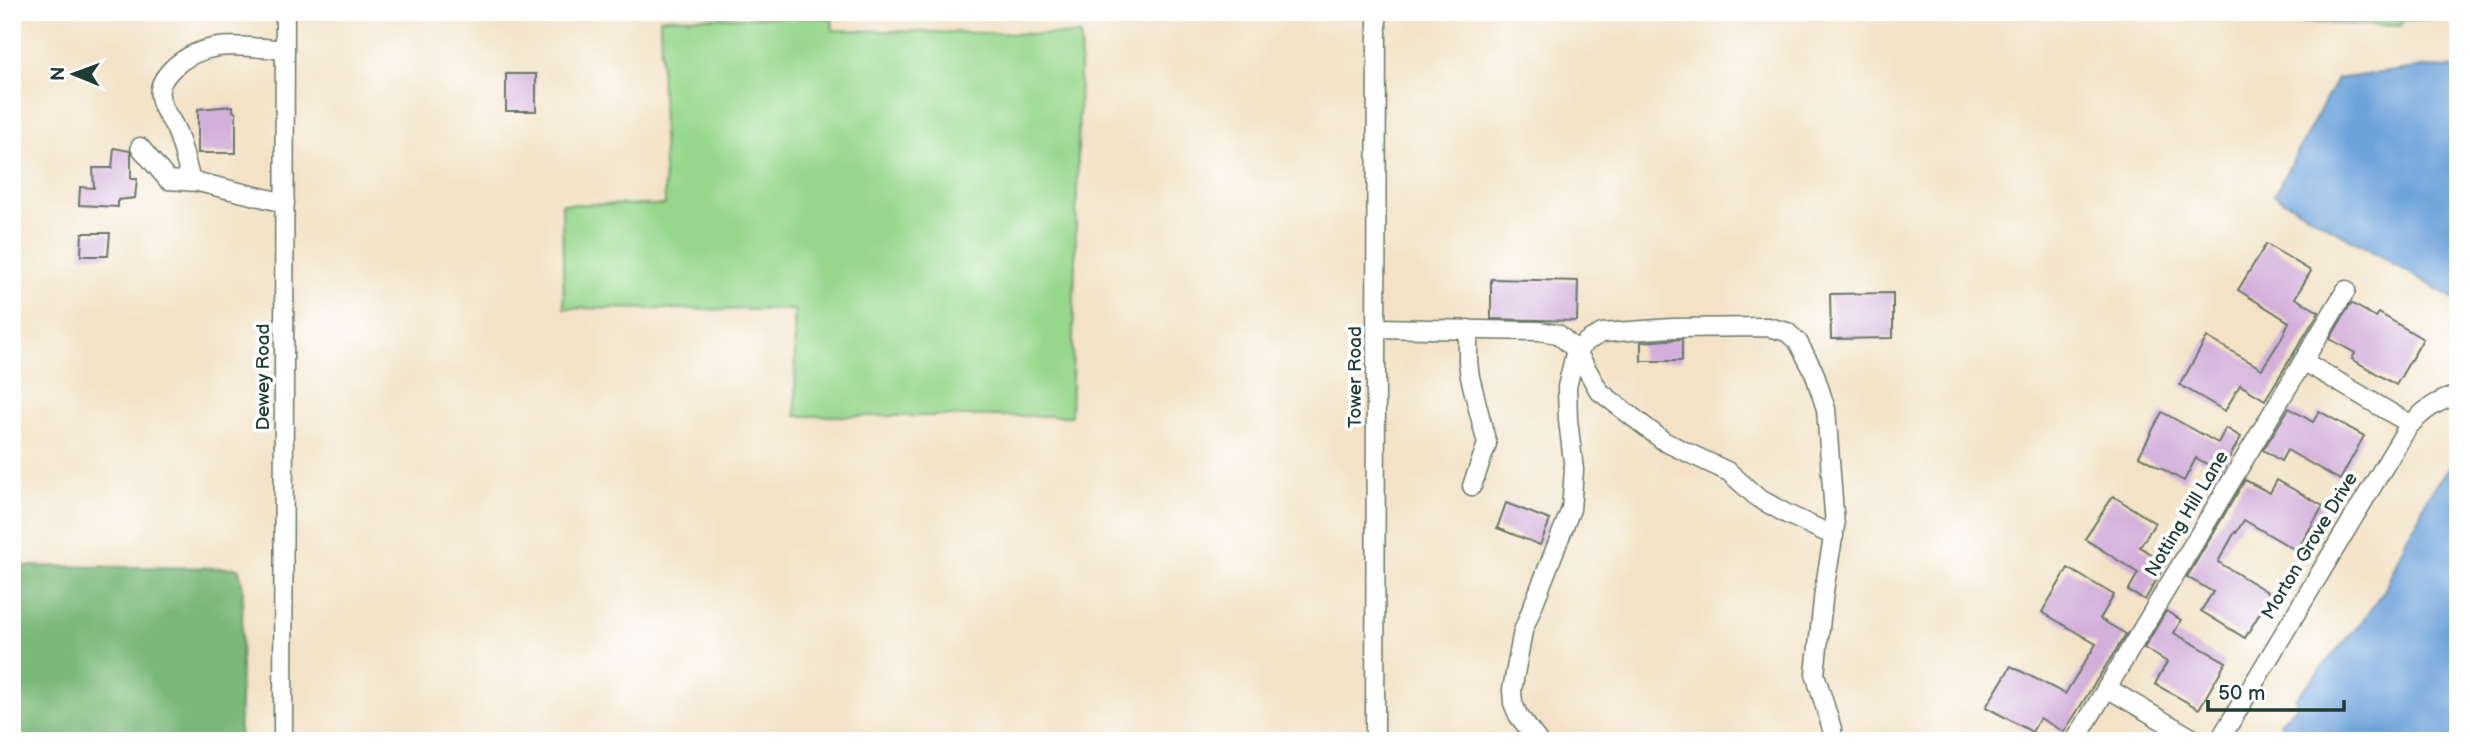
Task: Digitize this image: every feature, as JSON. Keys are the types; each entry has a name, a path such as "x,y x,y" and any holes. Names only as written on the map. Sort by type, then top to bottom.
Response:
{"street":[{"name":"Dewey Road","path":"283,741 285,12"},
{"name":"Tower Road","path":"1375,741 1377,12"},
{"path":"191,181 180,138 163,107 159,93 166,75 181,60 208,47 229,45 285,50"},
{"path":"141,147 168,180 191,181 285,203"},
{"name":"Notting Hill Lane","path":"2075,741 2346,290"},
{"path":"1538,741 1518,715 1512,690 1523,632 1571,509 1574,470 1567,387 1576,350 1602,333 1768,327 1787,332 1798,342 1814,372 1826,409 1835,526 1815,674 1832,729 1832,741"},
{"path":"1376,328 1539,331 1558,334 1576,350 1599,391 1665,442 1729,472 1758,498 1834,536"},
{"path":"1468,329 1469,370 1487,444 1472,486"},
{"path":"2303,361 2410,424"},
{"name":"Morton Grove Drive","path":"2218,741 2410,424 2422,411 2441,400 2458,395"},
{"path":"2107,688 2197,741"}],"green space":[{"path":"2016,12 2458,12 2458,18 2403,20 2400,26"},
{"path":"832,17 833,30 1081,35 1071,416 796,416 794,310 564,308 562,204 665,205 660,18"},
{"path":"12,566 239,568 243,588 239,741 12,741"}],"water":[{"path":"2423,67 2458,68 2458,301 2274,195 2337,79"},
{"path":"2458,457 2458,741 2289,741 2280,722 2297,706 2295,699 2360,624 2385,589 2427,497"}],"building":[{"path":"506,74 536,74 536,111 506,111"},
{"path":"233,106 236,113 236,153 198,153 198,109"},
{"path":"114,148 130,151 131,179 137,179 135,198 118,200 118,207 79,205 80,187 94,188 93,168 112,168"},
{"path":"82,233 110,233 108,256 81,256"},
{"path":"2266,244 2311,271 2295,298 2319,312 2265,400 2240,385 2225,411 2180,385 2207,337 2262,369 2281,339 2289,322 2238,290"},
{"path":"1491,279 1578,281 1577,321 1491,319"},
{"path":"1893,293 1893,338 1831,339 1830,294"},
{"path":"2351,303 2376,317 2379,313 2423,339 2396,385 2352,359 2355,353 2330,339"},
{"path":"1682,339 1682,361 1641,361 1641,342"},
{"path":"2289,408 2313,422 2319,411 2364,436 2340,480 2287,450 2281,461 2263,450"},
{"path":"2162,412 2218,443 2226,428 2241,437 2221,472 2196,458 2184,481 2139,456"},
{"path":"2245,480 2270,493 2277,480 2323,506 2297,551 2244,520 2235,532 2218,562 2271,594 2245,638 2201,611 2213,592 2187,577"},
{"path":"2113,496 2155,523 2140,547 2166,563 2145,600 2128,591 2138,573 2085,539"},
{"path":"1506,503 1550,520 1540,545 1497,528"},
{"path":"2068,568 2114,595 2100,619 2126,634 2064,732 2040,718 2032,732 1986,707 2011,666 2065,694 2096,644 2042,612"},
{"path":"2166,611 2181,620 2174,633 2226,662 2199,709 2155,684 2167,662 2144,648"}]}
